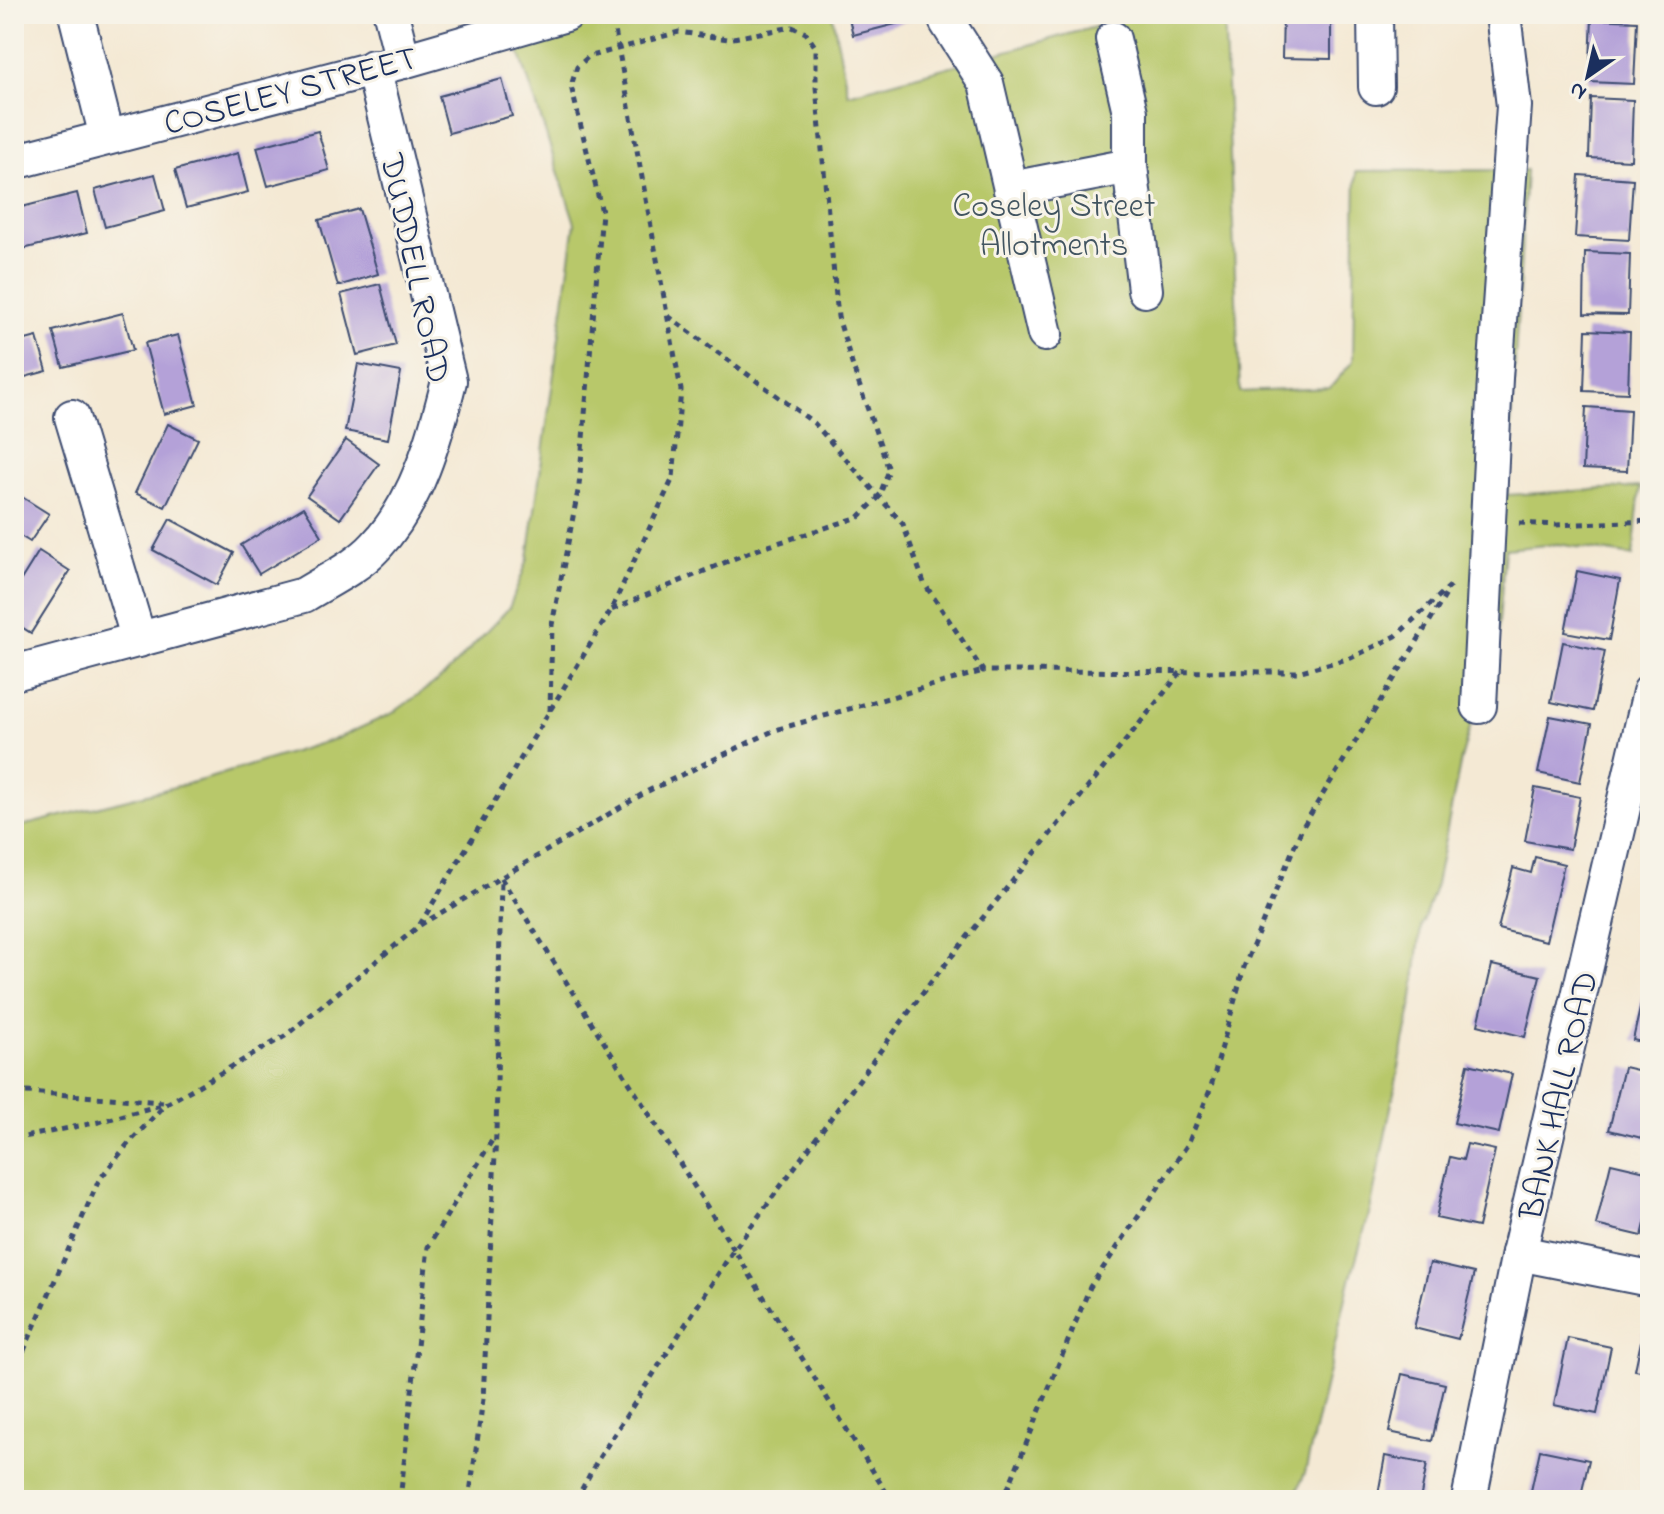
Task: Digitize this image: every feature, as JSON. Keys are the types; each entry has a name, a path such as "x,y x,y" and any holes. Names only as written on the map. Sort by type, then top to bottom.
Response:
{"street":[{"path":"76,14 107,137"},
{"name":"DUDDELL ROAD","path":"14,673 304,595 376,546 402,509 437,432 449,381 388,64 391,14"},
{"name":"COSELEY STREET","path":"14,162 566,14"},
{"path":"944,14 986,83 1045,334"},
{"path":"1375,14 1376,87"},
{"path":"1479,706 1487,520 1514,106 1503,14"},
{"path":"1113,39 1130,112 1130,166 1145,290"},
{"path":"1011,189 1130,166"},
{"path":"72,417 139,640"},
{"name":"BANK HALL ROAD","path":"1469,1500 1519,1253 1643,756 1650,692"},
{"path":"1519,1253 1650,1279"}],"path":[{"path":"419,926 611,610 673,478 681,390 612,14"},
{"path":"550,711 552,625 579,486 602,212 571,86 577,67 588,57 679,32 728,39 792,27 806,33 816,48 816,87 838,317 889,470 879,497 859,517 750,552 611,610"},
{"path":"667,315 814,423 903,524 924,583 983,671"},
{"path":"1487,520 1556,525 1650,521"},
{"path":"14,1139 99,1122 168,1103 285,1036 419,926 648,791 775,730 983,671 1297,672 1351,658 1396,636 1451,585 1302,828 1244,967 1210,1090 1188,1144 1090,1287 1001,1500"},
{"path":"576,1500 597,1461 733,1251 931,982 1181,672"},
{"path":"469,1500 483,1399 496,1134 501,878"},
{"path":"501,878 891,1500"},
{"path":"14,1091 168,1103"},
{"path":"14,1373 99,1180 127,1145 168,1103"},
{"path":"400,1500 428,1247 496,1134"}],"green space":[{"name":"Coseley Street Allotments","path":"573,14 832,14 848,94 1143,14 1224,14 1240,392 1330,388 1353,361 1356,171 1526,170 1507,495 1640,487 1633,556 1558,544 1505,549 1494,681 1487,703 1472,721 1461,759 1436,884 1421,927 1413,998 1370,1211 1350,1280 1305,1473 1293,1500 14,1500 14,828 206,779 338,738 393,713 444,676 509,608 528,559 575,223 512,30"}],"building":[{"path":"848,14 918,14 919,18 853,35"},
{"path":"1283,14 1331,14 1331,59 1282,58"},
{"path":"1592,19 1637,21 1634,84 1589,82"},
{"path":"502,79 512,116 449,133 439,96"},
{"path":"1591,98 1633,100 1631,160 1589,158"},
{"path":"318,131 329,170 268,186 257,147"},
{"path":"238,153 248,192 186,208 175,170"},
{"path":"155,174 165,211 105,227 95,190"},
{"path":"1579,175 1633,179 1629,240 1575,237"},
{"path":"77,193 87,233 23,249 14,209"},
{"path":"359,209 378,274 338,286 319,220"},
{"path":"1585,252 1630,254 1628,315 1584,314"},
{"path":"380,284 396,345 357,355 341,294"},
{"path":"123,313 133,350 63,367 53,331"},
{"path":"1586,330 1630,332 1628,393 1584,391"},
{"path":"178,335 197,405 164,414 145,343"},
{"path":"37,337 47,371 14,380 14,343"},
{"path":"358,364 401,372 388,439 345,431"},
{"path":"1586,407 1630,410 1627,471 1583,469"},
{"path":"168,424 198,439 165,507 135,493"},
{"path":"346,440 379,464 340,519 307,496"},
{"path":"14,492 49,514 30,542 14,532"},
{"path":"304,507 322,536 259,574 241,545"},
{"path":"170,519 234,553 217,585 153,550"},
{"path":"39,551 70,571 31,633 14,622 14,591"},
{"path":"1577,571 1620,580 1609,640 1565,632"},
{"path":"1563,642 1605,651 1593,711 1551,702"},
{"path":"1550,716 1592,724 1580,782 1538,773"},
{"path":"1535,788 1580,797 1570,849 1525,841"},
{"path":"1535,857 1564,864 1546,941 1498,929 1513,868 1531,873"},
{"path":"1492,965 1540,976 1525,1037 1478,1025"},
{"path":"1647,977 1650,978 1650,1044 1633,1040"},
{"path":"1468,1064 1512,1074 1499,1133 1454,1123"},
{"path":"1624,1067 1650,1073 1650,1140 1609,1130"},
{"path":"1467,1144 1495,1150 1478,1227 1436,1218 1450,1157 1463,1160"},
{"path":"1611,1163 1650,1172 1650,1203 1642,1236 1596,1225"},
{"path":"1430,1263 1474,1273 1458,1339 1414,1328"},
{"path":"1643,1332 1650,1333 1650,1373 1635,1370"},
{"path":"1568,1338 1611,1347 1597,1414 1554,1405"},
{"path":"1402,1374 1445,1384 1432,1441 1389,1432"},
{"path":"1540,1450 1589,1460 1580,1500 1529,1500"},
{"path":"1385,1456 1427,1464 1420,1500 1377,1500"}]}
